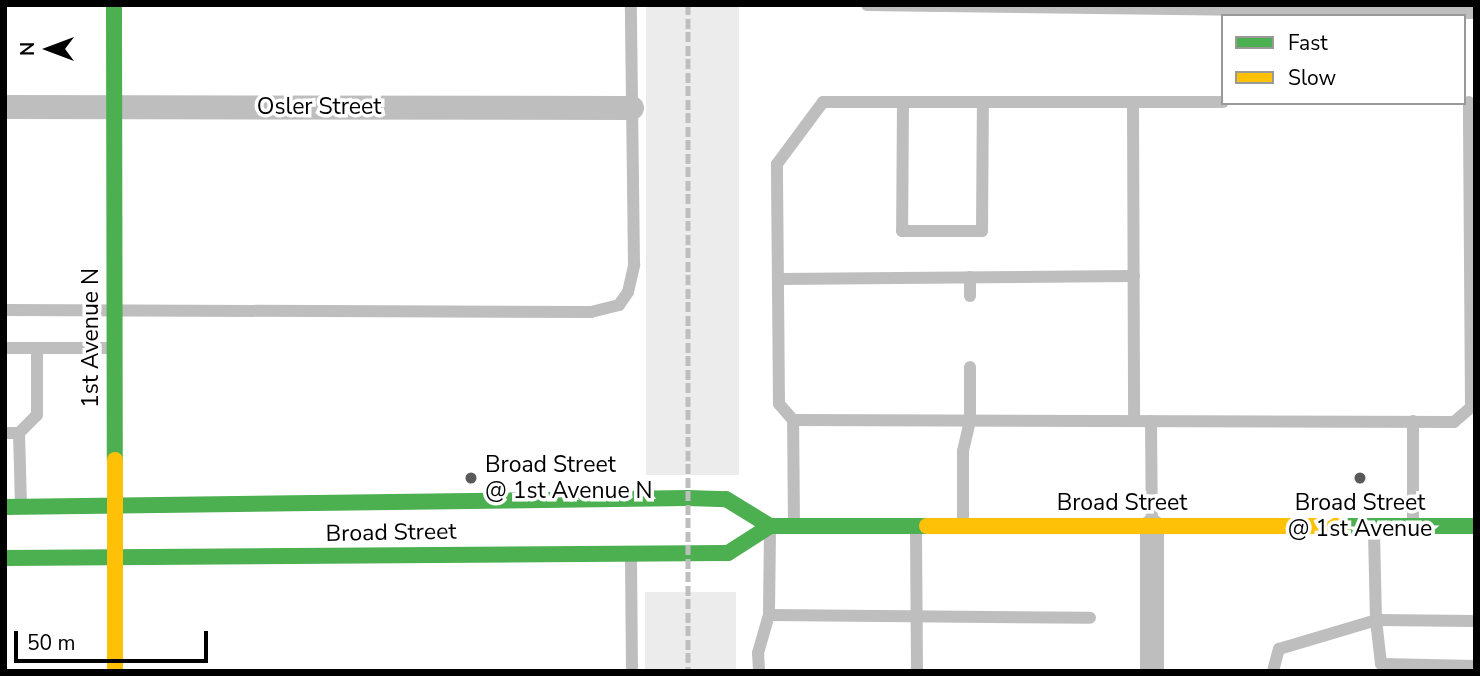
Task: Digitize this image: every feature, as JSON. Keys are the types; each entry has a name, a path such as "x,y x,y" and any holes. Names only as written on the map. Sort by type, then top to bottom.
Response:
{"main road":[{"name":"1st Avenue N","path":"114,5 115,671"},
{"name":"Broad Street","path":"13,507 688,498 726,499 770,526 1475,526"},
{"name":"Broad Street","path":"5,558 728,553 770,526"}],"street":[{"name":"Osler Street","path":"5,107 632,108"},
{"path":"1152,526 1152,671"}],"lane":[{"path":"5,310 607,310 619,305 628,292 634,265 631,5"},
{"path":"867,5 1421,9 1475,13"},
{"path":"794,526 793,420 779,404 777,164 822,102 1221,102"},
{"path":"903,102 902,231 982,231 982,102"},
{"path":"1133,102 1134,421"},
{"path":"793,420 1454,422 1471,407 1469,102"},
{"path":"778,279 1134,276"},
{"path":"970,278 970,296"},
{"path":"5,348 114,348"},
{"path":"13,507 19,433 37,415 37,348"},
{"path":"963,526 963,451 970,421 970,368"},
{"path":"1151,421 1152,526"},
{"path":"1413,421 1413,526"},
{"path":"5,433 19,433"},
{"path":"758,671 758,653 769,615 770,526"},
{"path":"916,526 918,671"},
{"path":"1374,526 1376,620 1381,664 1475,666"},
{"path":"631,553 632,671"},
{"path":"769,615 917,614 1090,618"},
{"path":"1273,671 1279,649 1376,620 1475,621"}],"shaded area":[{"path":"646,5 739,5 739,475 646,475"},
{"path":"645,592 736,592 736,671 645,671"}],"railway":[{"path":"688,5 688,671"}],"traffic: fast":[{"path":"114,5 115,460"},
{"path":"5,507 688,498 726,499 770,526 927,526"},
{"path":"5,558 728,553 770,526"},
{"path":"1342,526 1475,526"}],"traffic: slow":[{"path":"115,460 115,671"},
{"path":"927,526 1342,526"}],"place":[{"name":"Broad Street @ 1st Avenue N","path":"471,478"},
{"name":"Broad Street @ 1st Avenue","path":"1360,478"}]}
